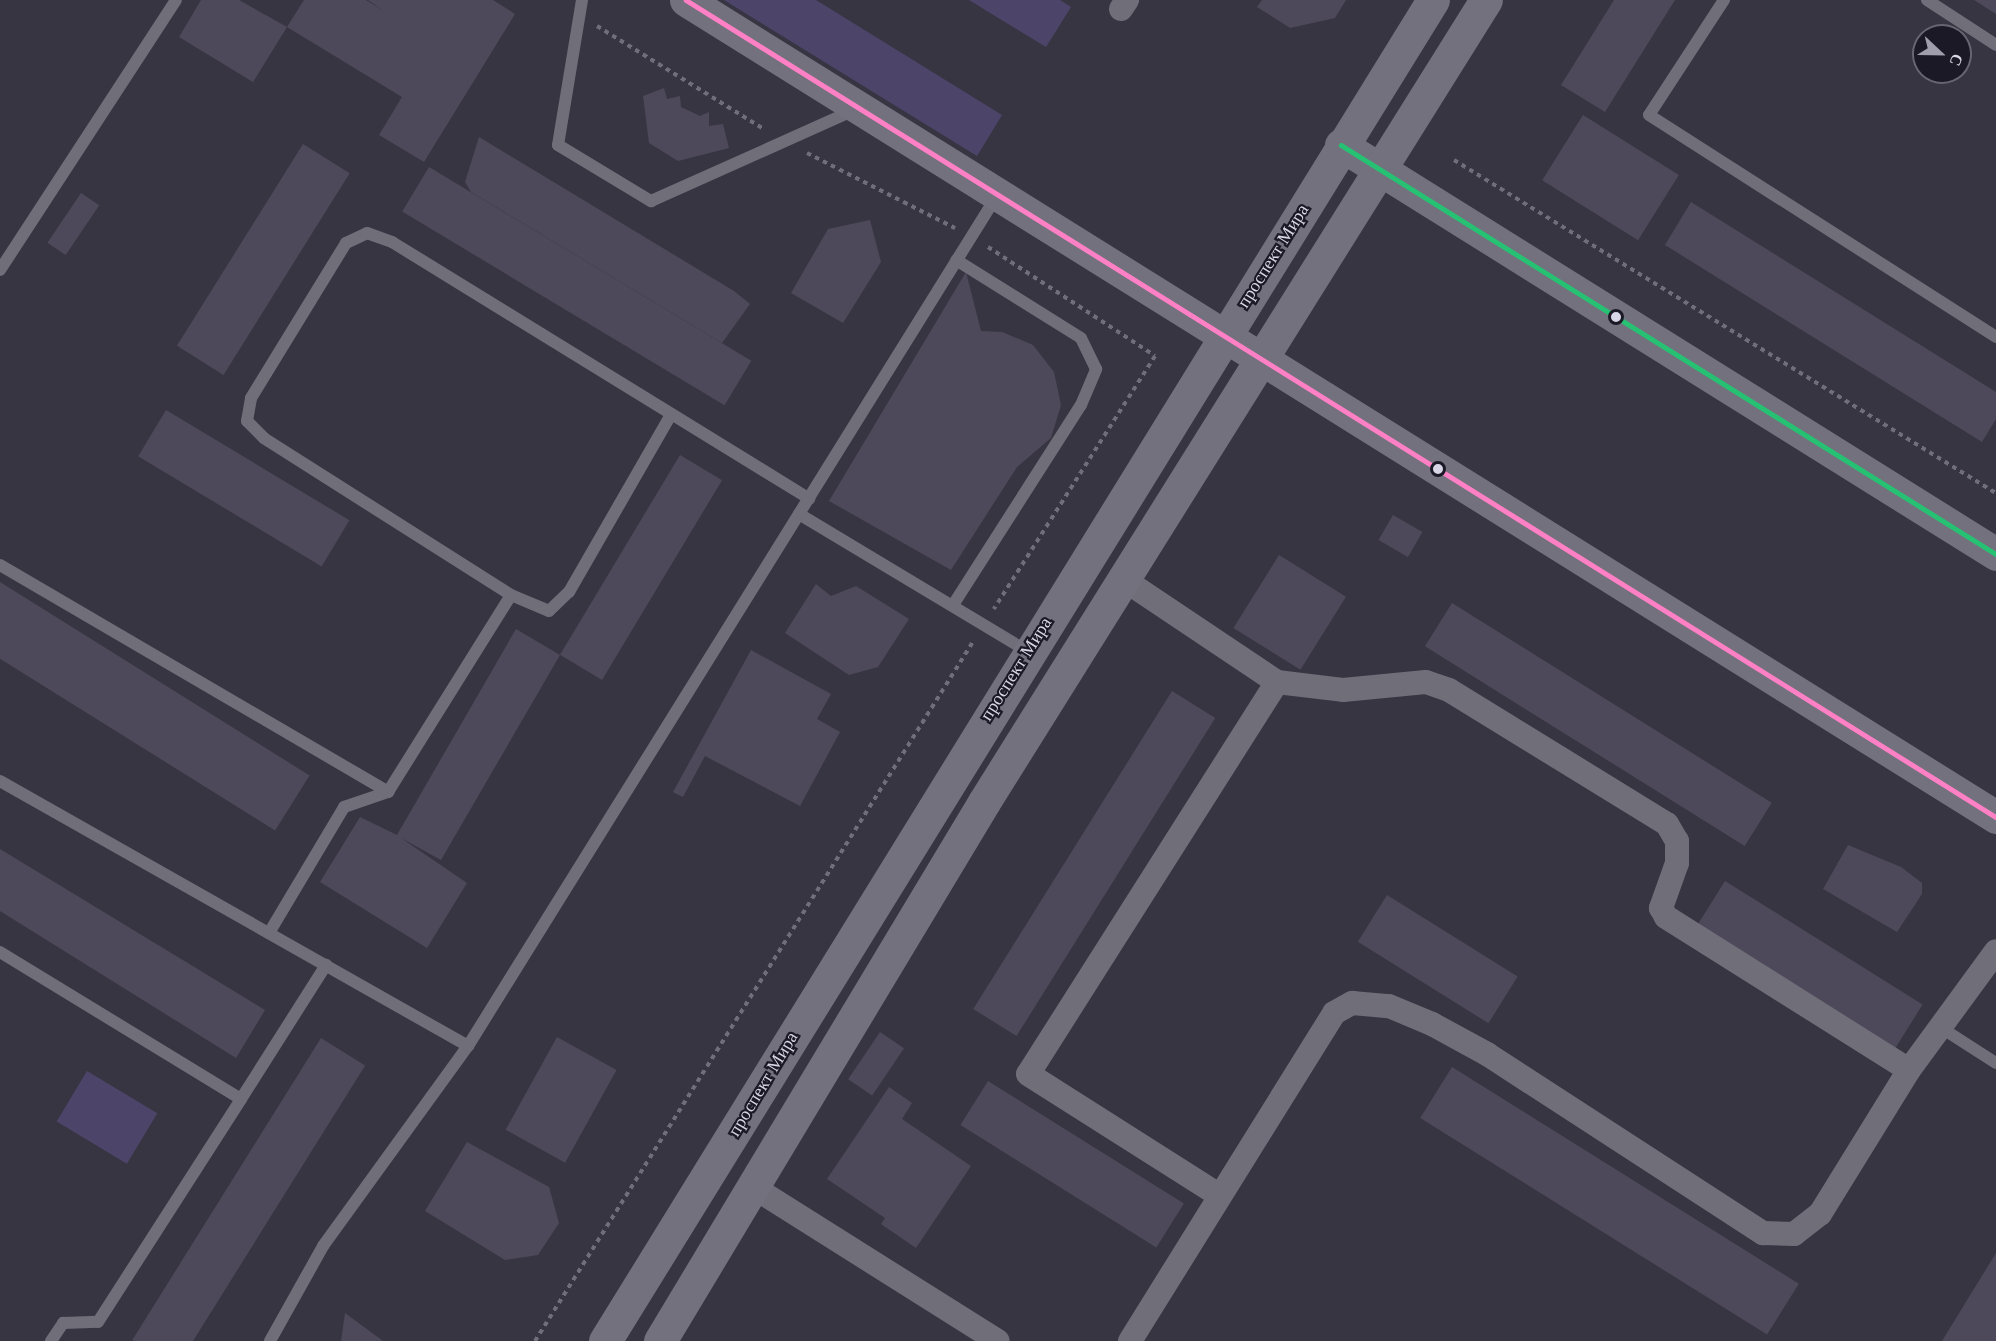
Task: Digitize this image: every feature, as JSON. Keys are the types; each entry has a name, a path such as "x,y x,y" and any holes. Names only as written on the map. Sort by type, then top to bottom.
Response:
{"main road":[{"path":"686,0 997,196 1225,333 1262,360 1996,817"},
{"name":"проспект Мира","path":"605,1341 1027,651 1433,0"},
{"path":"660,1341 984,802 1126,581 1486,0"},
{"path":"1341,145 1996,554"},
{"path":"984,802 1032,692 1035,667 1027,651"}],"street":[{"path":"1126,581 1277,682 1343,690 1426,682 1449,690 1667,824 1677,841 1677,862 1661,908 1666,917 1909,1070"},
{"path":"1220,1196 1028,1074 1277,682"},
{"path":"1130,1341 1334,1013 1352,1003 1389,1006 1487,1054 1762,1233 1794,1234 1820,1214 1909,1070 1943,1029 1996,951"},
{"path":"753,1187 998,1341"}],"lane":[{"path":"0,270 176,0"},
{"path":"582,0 558,145 651,201 781,140 858,109"},
{"path":"1724,0 1649,115 1996,337"},
{"path":"1927,0 1996,45"},
{"path":"270,1341 324,1246 468,1046 997,196"},
{"path":"669,418 569,592 549,611 511,595 264,438 248,421 251,398 346,243 367,233 392,242 669,418 809,499"},
{"path":"953,605 1081,405 1096,369 1081,338 956,260"},
{"path":"799,514 1027,651"},
{"path":"0,565 388,792"},
{"path":"269,933 344,807 388,792 511,595"},
{"path":"0,781 468,1046"},
{"path":"0,952 241,1099"},
{"path":"51,1341 63,1323 98,1322 326,965"},
{"path":"1943,1029 1996,1063"}],"path":[{"path":"535,1341 1155,356 971,236 781,140 580,15"},
{"path":"1454,160 1996,494"}],"shaded area":[{"path":"724,0 816,0 1002,115 977,156"},
{"path":"969,0 1060,0 1071,7 1046,47"},
{"path":"87,1071 157,1113 127,1164 57,1122"}],"building":[{"path":"201,0 239,0 287,27 253,82 179,37"},
{"path":"304,0 366,0 384,11 368,0 493,0 515,14 424,162 379,135 402,97 287,27"},
{"path":"1262,0 1346,0 1335,18 1290,28 1257,7"},
{"path":"1614,0 1675,0 1605,112 1561,85"},
{"path":"1974,0 1996,0 1996,14"},
{"path":"664,88 667,99 680,96 681,107 700,116 709,112 709,126 723,124 729,148 678,161 649,143 643,96"},
{"path":"1583,115 1679,175 1638,240 1542,180"},
{"path":"479,137 734,291 750,304 722,343 471,192 465,182"},
{"path":"303,144 350,173 224,375 177,346"},
{"path":"429,167 751,361 725,405 402,212"},
{"path":"81,193 99,205 66,255 47,243"},
{"path":"1691,202 1996,392 1996,419 1982,442 1665,245"},
{"path":"870,220 881,262 843,323 791,293 828,229"},
{"path":"966,272 981,331 1002,332 1033,345 1054,372 1061,405 1051,438 1017,467 951,570 829,501"},
{"path":"166,410 349,520 322,567 138,456"},
{"path":"680,455 722,480 602,680 560,655"},
{"path":"1393,515 1422,532 1408,557 1378,540"},
{"path":"1279,555 1346,597 1300,670 1233,628"},
{"path":"0,582 310,775 275,831 0,659"},
{"path":"816,584 831,596 856,586 909,619 878,667 849,675 785,633"},
{"path":"1452,603 1772,803 1745,846 1425,646"},
{"path":"516,629 560,655 441,860 401,838 467,883 427,948 320,882 360,817 397,835"},
{"path":"751,650 831,694 817,719 840,732 800,806 705,756 683,797 673,792"},
{"path":"1172,691 1215,718 1017,1036 973,1009"},
{"path":"1848,845 1901,867 1922,883 1922,894 1897,932 1823,889"},
{"path":"0,849 265,1010 236,1058 0,911"},
{"path":"1725,881 1923,1004 1896,1048 1698,924"},
{"path":"1387,895 1518,977 1488,1023 1358,942"},
{"path":"880,1032 904,1048 872,1095 848,1079"},
{"path":"557,1037 616,1070 565,1163 506,1130"},
{"path":"321,1038 365,1066 193,1341 132,1340"},
{"path":"1452,1067 1799,1284 1767,1335 1420,1118"},
{"path":"988,1081 1184,1203 1156,1248 960,1125"},
{"path":"889,1087 912,1103 902,1119 971,1166 916,1248 881,1224 885,1218 827,1179"},
{"path":"467,1142 549,1187 559,1223 538,1255 505,1260 425,1211"},
{"path":"1996,1253 1996,1341 1942,1341"},
{"path":"345,1313 383,1341 341,1341"}],"transit line":[{"path":"686,0 1996,817"},
{"path":"1341,145 1996,554"}]}
